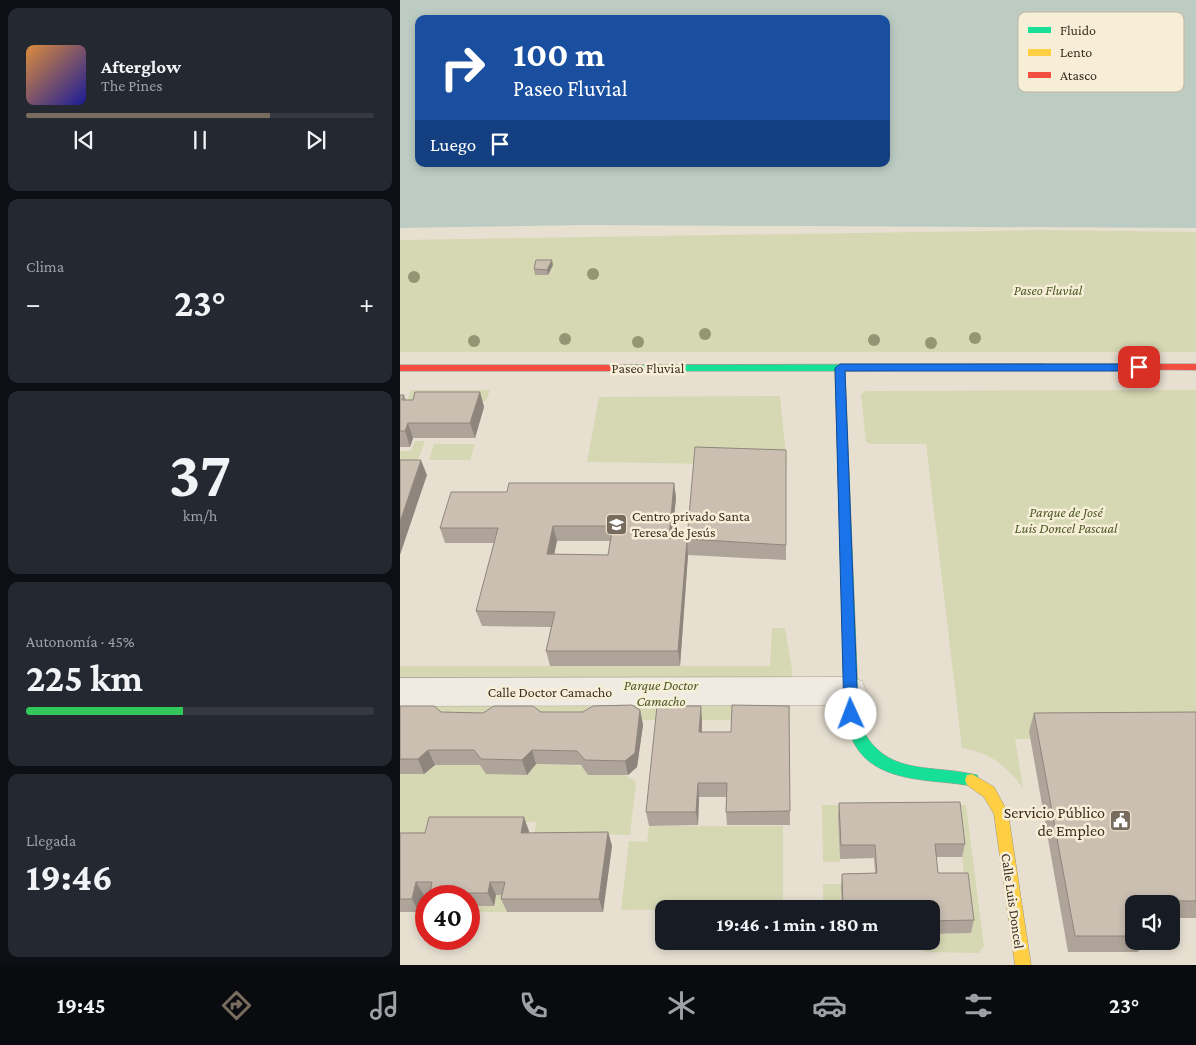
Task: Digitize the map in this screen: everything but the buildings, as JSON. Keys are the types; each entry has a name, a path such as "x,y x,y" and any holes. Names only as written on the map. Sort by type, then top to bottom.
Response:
{"street":[{"name":"Paseo Fluvial","path":"400,368 1196,367"},
{"name":"Calle Luis Doncel","path":"840,368 850,691 854,732 864,749 872,757 892,769 904,772 956,775 983,786 997,803 1001,813 1023,965"},
{"name":"Calle Doctor Camacho","path":"400,692 850,691"}],"green space":[{"name":"Paseo Fluvial","path":"1047,230 1196,232 1196,352 400,352 400,240"},
{"path":"411,390 490,390 486,401 419,401 404,408"},
{"name":"Parque de José Luis Doncel Pascual","path":"1196,390 1196,731 1030,731 1031,739 1015,739 1023,788 1011,773 997,762 981,753 962,748 926,444 872,444 866,442 861,394 866,391"},
{"path":"780,396 787,465 587,462 599,397"},
{"path":"415,441 425,441 418,460 400,460 400,451 411,451"},
{"path":"434,444 475,444 470,460 429,460"},
{"name":"Parque Doctor Camacho","path":"772,628 785,628 792,670 790,720 400,720 400,666 770,666"},
{"path":"536,764 574,765 602,769 627,776 636,782 630,835 535,833 536,822 431,821 427,834 400,834 400,774 424,774 435,765 480,765 526,775"},
{"path":"822,805 966,805 984,946 979,953 925,952 925,950 940,950 940,934 971,933 957,816 838,817 840,862 823,862"},
{"path":"649,826 783,826 783,900 655,900 655,910 621,910 629,841 647,842"},
{"path":"823,884 841,884 842,900 823,900"},
{"path":"496,895 510,895 507,912 480,912 480,906 494,906"}],"shaded area":[{"path":"400,0 1196,0 1196,228 584,225 400,228"}],"traffic: fast":[{"path":"616,368 1043,367"},
{"path":"840,368 852,723 867,750 889,766 902,770 972,780"}],"traffic: slow":[{"path":"972,780 989,792 1001,813 1023,965"}],"traffic: jam":[{"path":"1043,367 1196,367"},
{"path":"400,368 616,368"}],"place":[{"name":"Centro privado Santa Teresa de Jesús","path":"616,524"},
{"name":"Servicio Público de Empleo","path":"1121,821"}],"route":[{"path":"851,714 840,368 1139,367"}]}
